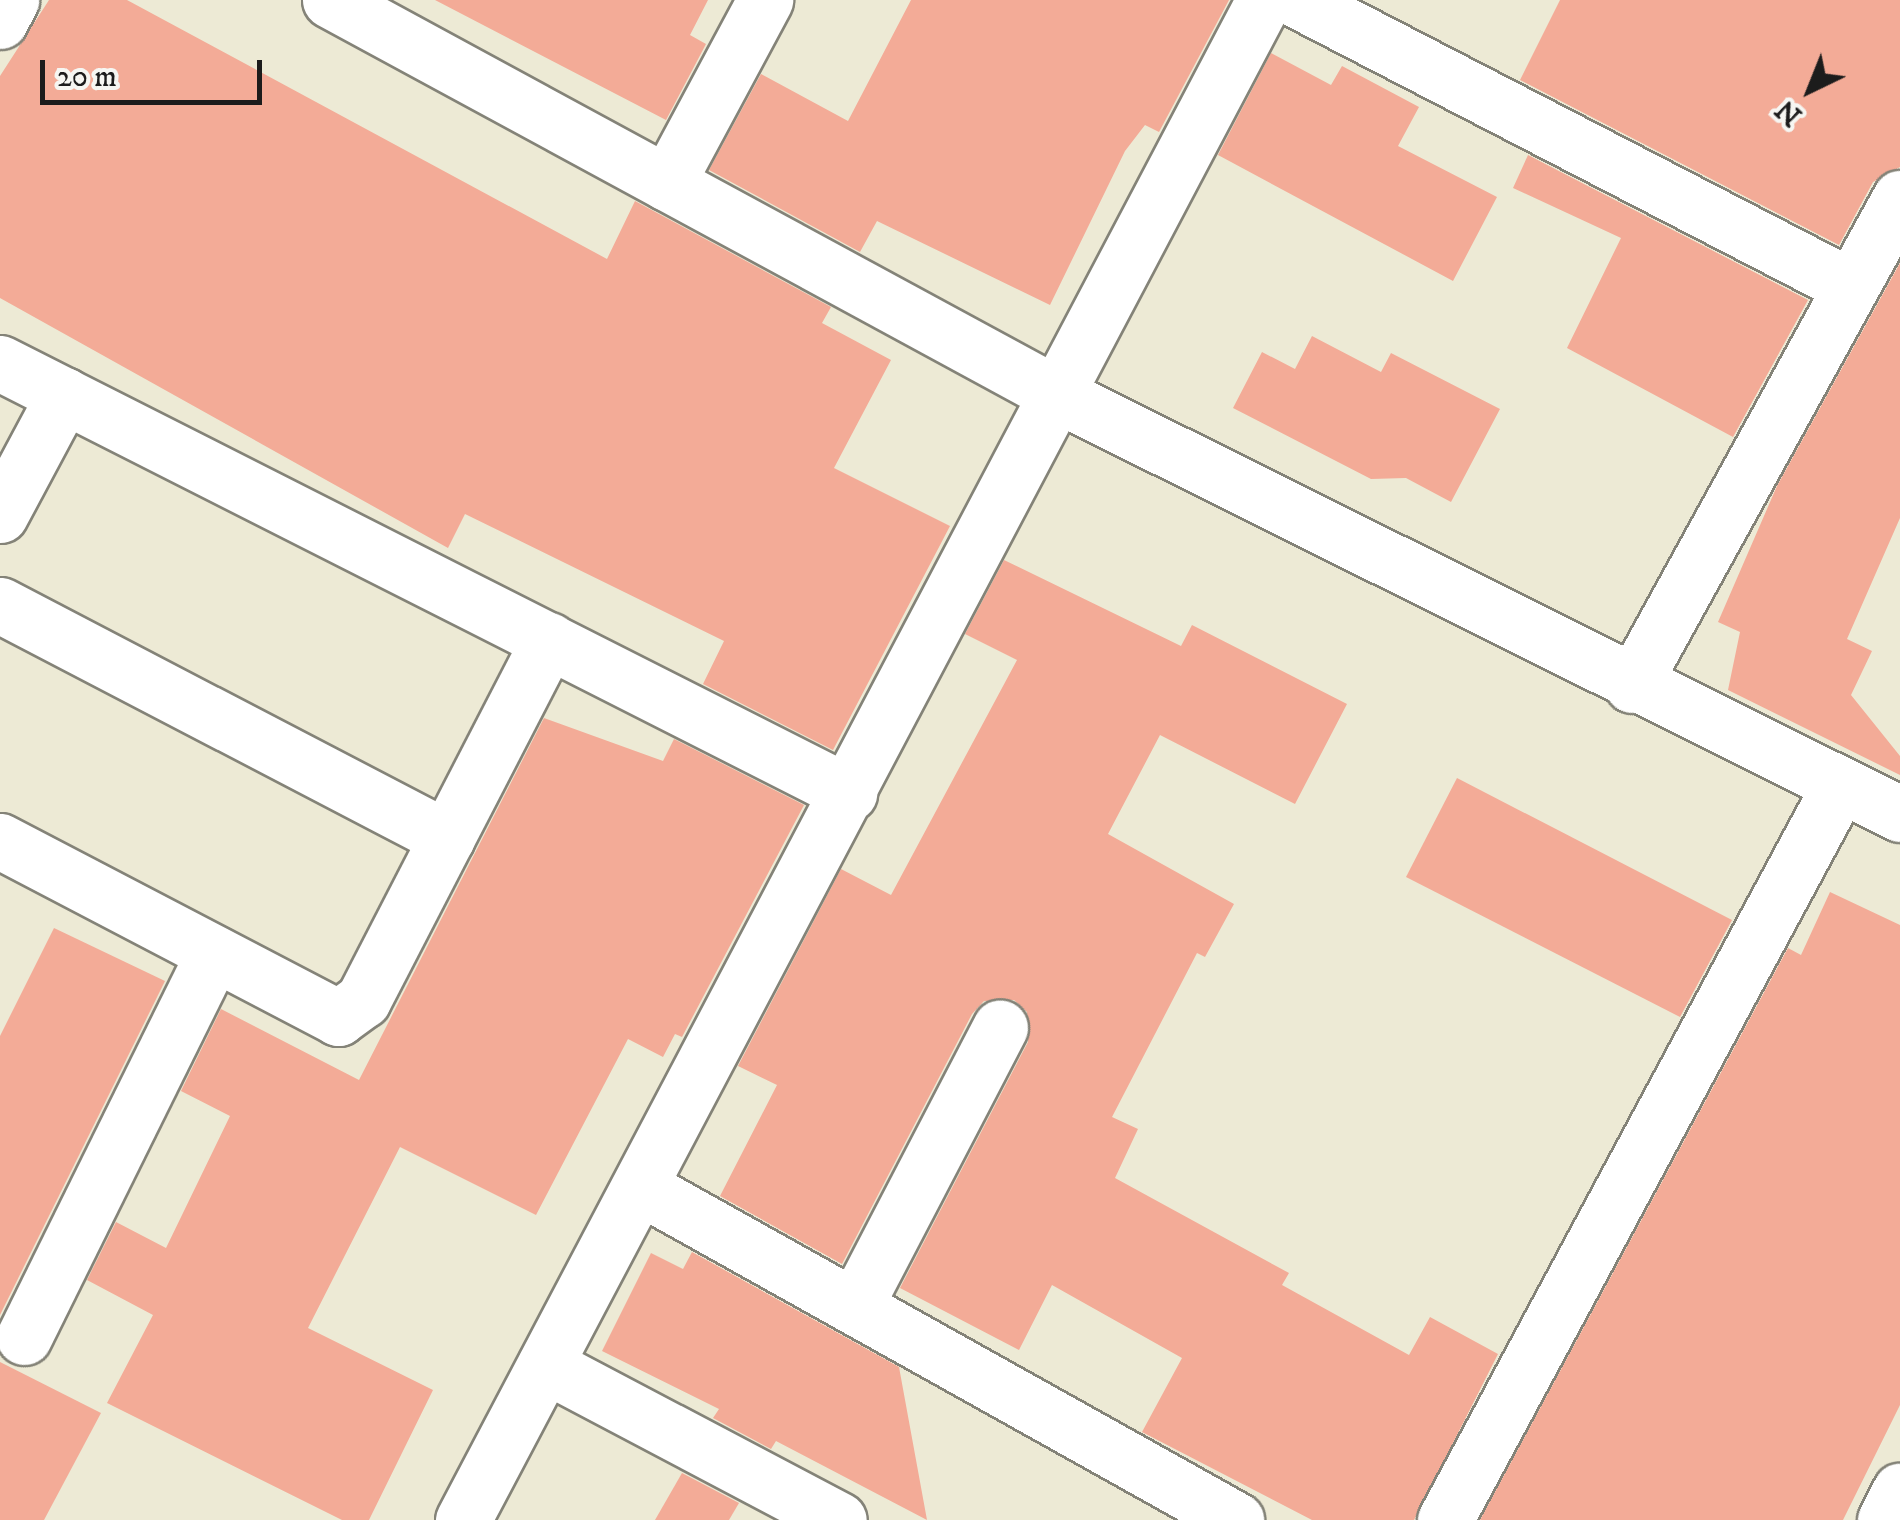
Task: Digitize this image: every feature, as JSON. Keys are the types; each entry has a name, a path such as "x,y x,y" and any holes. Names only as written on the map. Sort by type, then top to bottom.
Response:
{"street":[{"path":"0,21 11,0"},
{"path":"330,0 1060,396 1632,685 1900,814"},
{"path":"667,183 766,0"},
{"path":"463,1520 1060,396 1264,0"},
{"path":"1298,0 1848,285"},
{"path":"1632,685 1848,285 1900,198"},
{"path":"0,363 850,793"},
{"path":"0,515 64,395"},
{"path":"0,605 447,838"},
{"path":"0,841 338,1018 363,1000 549,640"},
{"path":"1446,1520 1840,785"},
{"path":"24,1337 214,953"},
{"path":"854,1306 1000,1028"},
{"path":"640,1186 1236,1520"},
{"path":"546,1365 839,1520"},
{"path":"1885,1520 1900,1491"}],"building":[{"path":"49,0 127,0 607,259 635,201 831,307 822,323 891,360 834,468 950,526 833,750 703,684 724,641 465,514 448,548 0,298 0,76"},
{"path":"435,0 708,0 690,35 706,44 666,120"},
{"path":"911,0 1229,0 1159,132 1145,125 1125,151 1050,305 877,221 860,252 709,170 761,74 848,121"},
{"path":"1560,0 1900,0 1900,167 1873,182 1839,245 1520,80"},
{"path":"1271,53 1331,85 1342,66 1419,107 1398,146 1497,197 1453,281 1218,155"},
{"path":"1528,155 1808,300 1733,437 1567,348 1621,238 1513,188"},
{"path":"1900,263 1900,518 1847,639 1872,651 1851,695 1900,756 1900,775 1728,690 1740,632 1718,622 1777,486"},
{"path":"1312,336 1381,372 1391,353 1500,409 1451,502 1406,478 1371,479 1233,408 1262,352 1295,369"},
{"path":"1004,560 1181,646 1192,625 1347,704 1295,804 1160,735 1108,834 1234,904 1205,957 1197,953 1112,1117 1138,1129 1115,1178 1289,1273 1282,1285 1409,1355 1430,1317 1498,1354 1414,1520 1312,1520 1142,1432 1182,1358 1052,1285 1019,1350 900,1288 1028,1042 1027,1012 1014,1000 984,1001 972,1014 842,1264 720,1196 777,1085 738,1066 841,869 891,895 1017,660 965,634"},
{"path":"544,718 663,761 674,739 804,805 682,1037 675,1034 663,1057 628,1039 536,1215 400,1147 308,1328 433,1390 369,1520 342,1520 107,1403 153,1315 87,1280 116,1222 166,1248 230,1116 181,1091 221,1009 359,1080"},
{"path":"1457,778 1732,920 1680,1017 1406,877"},
{"path":"1830,892 1900,925 1900,1405 1843,1520 1480,1520 1788,948 1801,955"},
{"path":"54,928 165,981 0,1315 0,1036"},
{"path":"692,1252 899,1367 927,1520 776,1441 771,1449 713,1418 719,1409 602,1351 651,1253 683,1269"},
{"path":"0,1362 101,1413 44,1520 0,1520"},
{"path":"682,1473 739,1503 729,1520 655,1520"}]}
